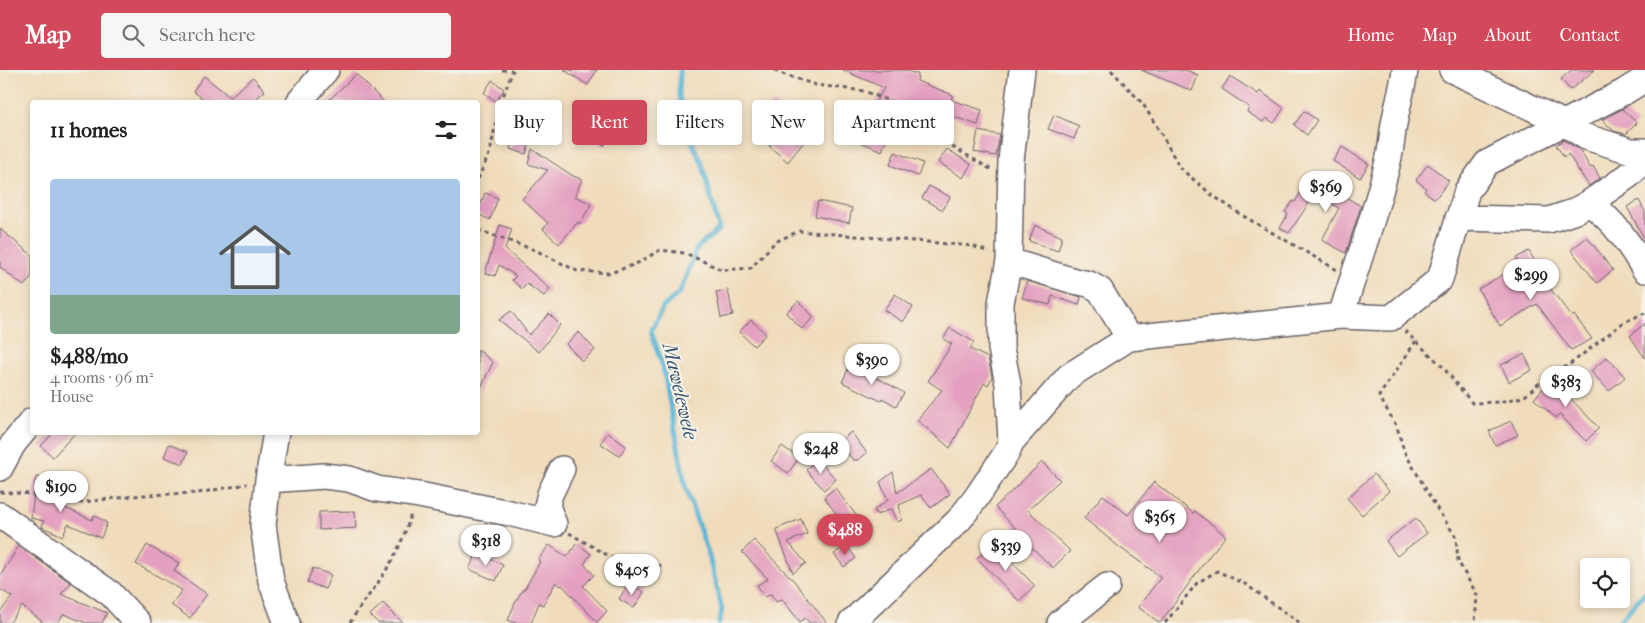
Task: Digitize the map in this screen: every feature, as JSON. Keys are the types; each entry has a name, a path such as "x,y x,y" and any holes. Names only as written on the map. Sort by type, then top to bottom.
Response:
{"street":[{"path":"301,100 326,70"},
{"path":"1011,442 1008,384 1001,348 1001,303 1009,260 1011,160 1022,70"},
{"path":"1341,316 1362,256 1389,156 1405,70"},
{"path":"1452,70 1564,123 1586,137 1631,150 1645,151"},
{"path":"851,623 959,520 981,492 1007,452 1011,442 1069,376 1128,338 1341,316 1391,318 1440,280 1467,191 1487,163 1624,92 1645,79"},
{"path":"1458,218 1549,220 1573,212 1589,203 1628,176 1645,160"},
{"path":"1589,203 1609,220 1626,239 1645,270"},
{"path":"1009,260 1088,284 1100,290 1128,338"},
{"path":"0,468 13,444 30,423"},
{"path":"276,435 268,480 264,525 271,581 287,623"},
{"path":"554,524 547,506 550,494 562,469"},
{"path":"268,480 324,476 349,479 377,489 419,495 554,524"},
{"path":"0,515 111,594 138,623"},
{"path":"1060,623 1107,586"}],"path":[{"path":"480,174 490,152 499,107 513,70 502,70"},
{"path":"775,70 816,85 864,91 905,107 925,134 988,167 1011,183"},
{"path":"1111,70 1143,104 1180,168 1212,195 1240,214 1353,278"},
{"path":"480,231 535,250 577,271 610,273 636,264 660,250 685,253 722,270 751,268 775,242 799,231 972,246 1009,260"},
{"path":"1391,318 1442,366 1472,403 1498,402 1524,397 1547,376 1569,365 1624,322 1645,313"},
{"path":"1416,341 1379,396 1397,427 1404,451 1436,508 1456,537 1458,561 1477,595 1475,623"},
{"path":"0,492 30,494 47,499 76,502 198,493 268,480"},
{"path":"350,623 392,560 407,531 412,508 419,495"},
{"path":"554,524 619,562 665,566"},
{"path":"1165,623 1197,583 1217,571 1245,584 1300,623"}],"building":[{"path":"564,70 597,70 588,85"},
{"path":"843,70 903,70 918,74 917,81 953,95 951,100 877,100 884,88"},
{"path":"1141,70 1186,70 1198,75 1192,91"},
{"path":"1571,70 1595,70 1570,90 1561,79"},
{"path":"356,74 382,100 329,100"},
{"path":"204,76 230,97 253,77 265,91 254,100 204,100 193,91"},
{"path":"1230,76 1258,94 1260,91 1284,108 1274,123 1266,118 1263,122 1247,112 1249,107 1222,89"},
{"path":"492,80 504,89 497,100 484,93"},
{"path":"954,101 982,110 978,125 954,117"},
{"path":"1622,109 1637,123 1626,134 1614,131 1602,120"},
{"path":"1304,111 1317,120 1307,135 1294,125"},
{"path":"1054,115 1079,126 1074,139 1048,129"},
{"path":"978,131 1000,135 996,156 974,152"},
{"path":"1563,140 1580,150 1590,168 1593,166 1600,178 1589,186 1568,154 1564,157 1556,145"},
{"path":"512,145 529,145 526,154 510,149"},
{"path":"770,145 802,145 788,162"},
{"path":"868,145 884,145 882,151"},
{"path":"1342,147 1369,164 1360,178 1333,161"},
{"path":"532,149 573,176 582,179 575,196 591,204 580,224 578,222 559,244 543,229 548,223 522,199 548,170 528,164"},
{"path":"947,149 971,164 963,178 938,162"},
{"path":"895,152 923,163 918,176 890,165"},
{"path":"1428,164 1449,181 1435,199 1424,191 1426,188 1416,180"},
{"path":"1310,176 1361,206 1346,253 1322,240 1339,208 1315,194 1289,233 1280,228 1288,214 1285,212 1293,201 1295,202"},
{"path":"929,186 950,197 943,210 922,198"},
{"path":"485,193 498,198 490,220 480,215 480,206"},
{"path":"1639,200 1645,212 1645,240 1627,207"},
{"path":"818,201 852,208 849,223 815,216"},
{"path":"500,225 512,229 505,249 550,289 544,296 527,284 522,289 512,280 516,276 499,265 495,276 485,273"},
{"path":"1035,225 1062,237 1058,251 1029,241"},
{"path":"0,229 30,253 30,278 24,286 0,267"},
{"path":"1587,237 1613,270 1597,283 1571,250"},
{"path":"1529,251 1539,269 1536,270 1572,317 1574,315 1592,339 1571,350 1537,304 1500,326 1478,289 1520,265 1516,258"},
{"path":"1027,281 1081,297 1079,305 1052,296 1050,305 1022,298"},
{"path":"728,290 733,315 721,318 716,292"},
{"path":"895,294 913,307 903,322 884,310"},
{"path":"798,301 814,317 802,329 786,313"},
{"path":"511,311 529,335 549,314 560,325 539,352 499,320"},
{"path":"751,320 766,334 754,346 739,332"},
{"path":"1645,323 1645,358 1630,336"},
{"path":"950,328 974,342 970,349 988,358 992,377 988,385 984,383 950,448 917,420 942,390 928,381 952,344 943,339"},
{"path":"579,332 595,350 582,361 566,344"},
{"path":"480,352 493,362 480,390"},
{"path":"1524,354 1532,370 1509,382 1501,365"},
{"path":"1607,357 1625,377 1609,391 1591,371"},
{"path":"850,365 904,393 896,406 882,398 881,401 842,382"},
{"path":"1563,377 1573,388 1566,394 1599,428 1586,441 1559,414 1556,418 1534,399 1545,386 1550,390"},
{"path":"1511,421 1518,435 1495,445 1489,431"},
{"path":"851,432 867,453 858,460 853,460 839,442"},
{"path":"608,433 626,446 619,456 600,443"},
{"path":"51,435 73,435 53,457 41,446"},
{"path":"169,444 188,452 183,464 164,457"},
{"path":"782,446 799,458 788,473 771,461"},
{"path":"817,459 836,479 824,490 806,470"},
{"path":"1042,462 1060,480 1028,510 1070,551 1053,568 1024,540 1025,538 995,507"},
{"path":"931,469 950,494 931,508 921,495 899,505 902,520 897,522 891,509 877,515 874,510 888,500 880,482 893,472 897,493"},
{"path":"1374,474 1389,491 1362,515 1347,498"},
{"path":"36,477 52,479 50,501 92,520 94,515 107,523 101,538 68,524 63,536 42,527 44,521 31,518"},
{"path":"1154,482 1226,536 1160,623 1138,607 1161,577 1119,547 1084,518 1103,495 1128,515"},
{"path":"835,488 863,524 849,535 835,517 837,515 824,497"},
{"path":"355,511 356,528 319,530 319,512"},
{"path":"1416,518 1427,533 1397,556 1386,541"},
{"path":"801,519 807,534 788,542 806,563 793,573 776,529"},
{"path":"754,540 794,581 827,623 810,623 805,618 800,622 782,599 776,602 771,594 765,597 757,585 768,579 742,552"},
{"path":"577,543 591,554 584,564 594,575 583,586 607,611 597,622 562,585 556,582 543,605 539,603 531,623 516,623 508,620 515,603 540,562 538,560 549,545 567,557"},
{"path":"993,543 1035,586 1019,601 977,558"},
{"path":"147,545 179,563 174,571 207,594 190,618 171,605 182,590 136,564"},
{"path":"846,545 856,558 844,567 834,554"},
{"path":"19,546 71,583 61,594 107,613 102,623 86,623 64,614 57,623 44,623 22,606 9,623 0,623 0,612 12,597 0,589 0,576"},
{"path":"477,553 503,565 496,581 469,569"},
{"path":"313,568 331,575 325,589 307,582"},
{"path":"629,583 644,592 634,608 619,599"},
{"path":"383,603 403,623 378,623 370,615"}],"waterway":[{"name":"Mawelewele","path":"680,70 679,96 688,134 702,163 719,229 697,248 680,292 663,307 651,331 663,367 686,489 709,556 722,609 719,623"},
{"path":"1618,623 1645,592"}]}
